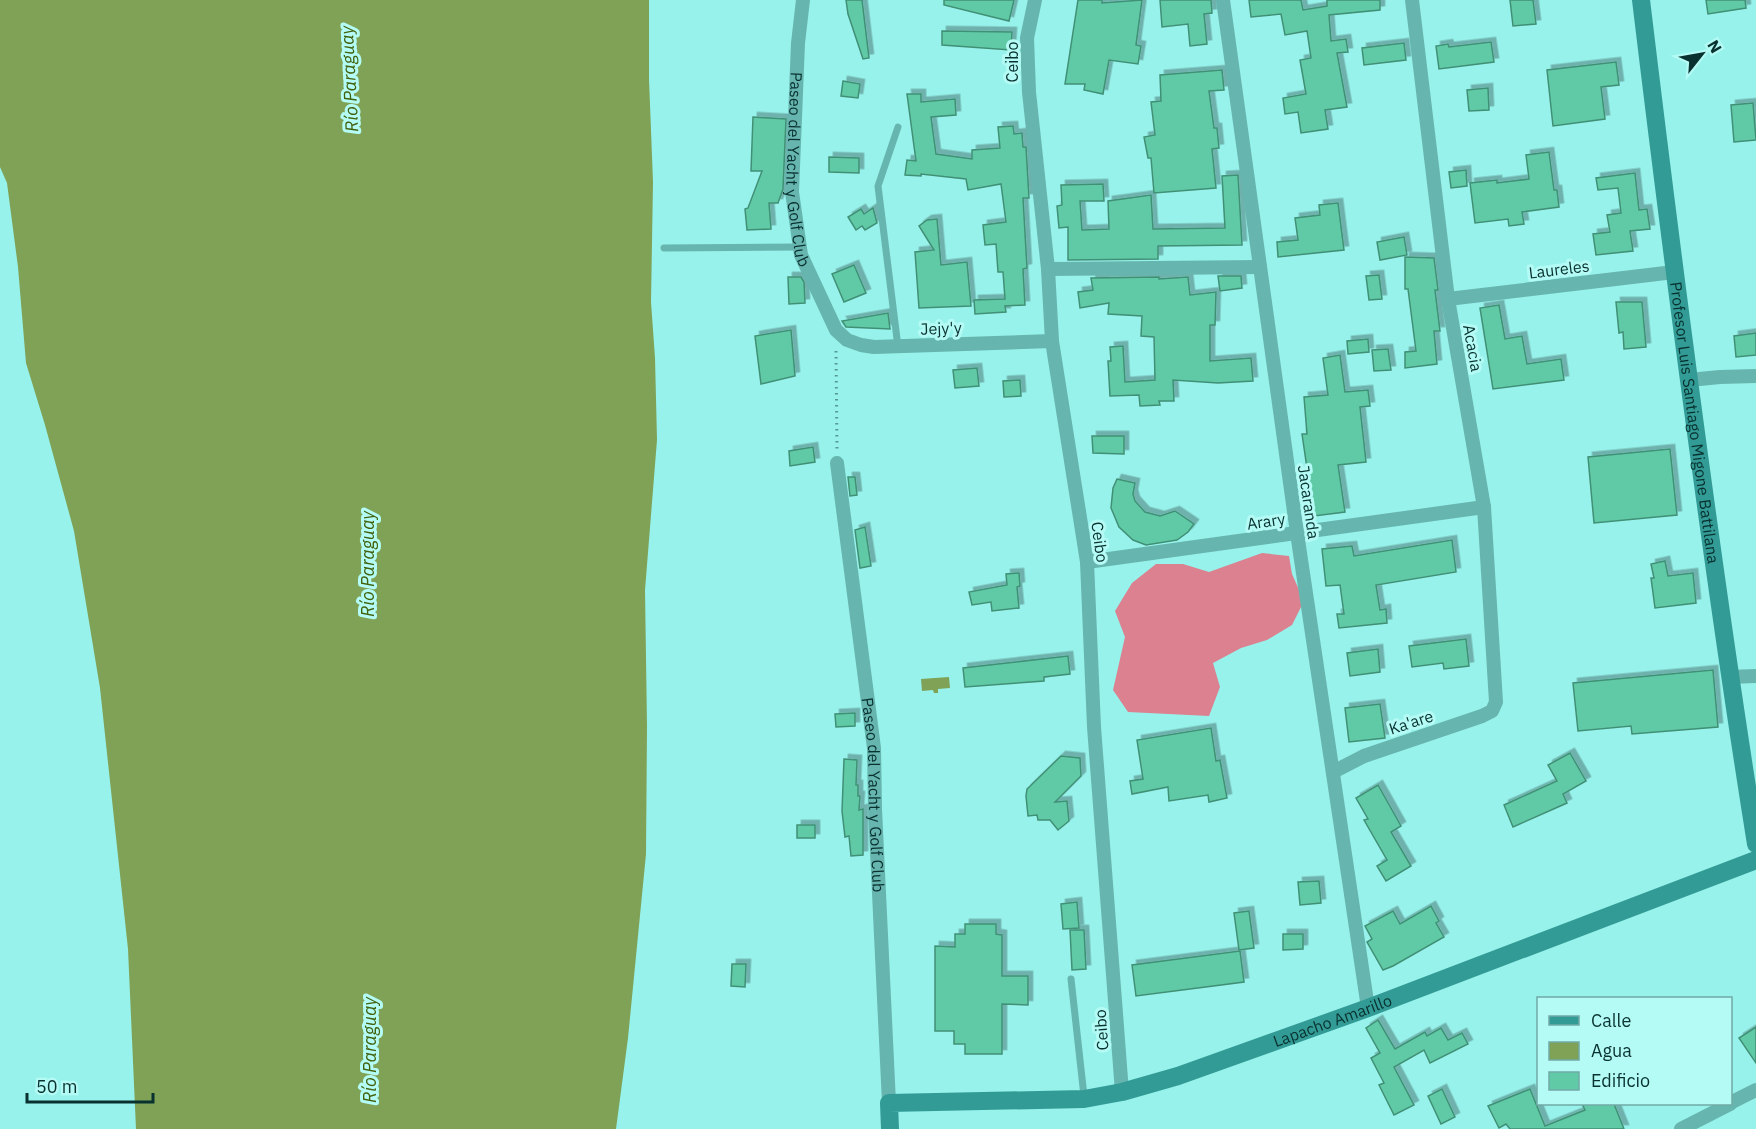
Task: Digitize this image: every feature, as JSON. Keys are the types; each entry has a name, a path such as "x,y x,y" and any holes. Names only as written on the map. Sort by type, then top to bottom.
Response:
{"main road":[{"name":"Profesor Luis Santiago Migone Battilana","path":"1641,0 1674,272 1729,678 1756,844"},
{"name":"Lapacho Amarillo","path":"890,1103 1084,1099 1122,1092 1178,1076 1368,1008 1756,860"},
{"name":"Paseo del Yacht y Golf Club","path":"890,1103 890,1129"}],"street":[{"name":"Paseo del Yacht y Golf Club","path":"803,0 798,43 792,192 801,255 836,330"},
{"name":"Ceibo","path":"1035,0 1027,38 1029,92 1048,269 1052,341 1087,562 1094,727 1122,1092"},
{"name":"Jacaranda","path":"1223,0 1297,533 1368,1008"},
{"name":"Acacia","path":"1412,0 1448,299 1484,507 1496,702"},
{"path":"1048,269 1260,267"},
{"name":"Laureles","path":"1448,299 1674,272"},
{"name":"Jejy'y","path":"836,330 847,340 874,347 1052,341"},
{"path":"1689,380 1756,376"},
{"name":"Paseo del Yacht y Golf Club","path":"837,463 874,748 890,1103"},
{"name":"Arary","path":"1087,562 1484,507"},
{"path":"1729,678 1756,676"},
{"name":"Ka'are","path":"1333,772 1364,756 1482,716 1492,711 1496,702"},
{"path":"1732,1102 1756,1090"},
{"path":"1686,1128 1726,1105"}],"lane":[{"path":"898,127 878,186 898,347"},
{"path":"664,248 799,247"},
{"path":"1071,979 1084,1099"}],"path":[{"path":"836,330 837,463"}],"shaded area":[{"path":"1262,553 1289,556 1292,574 1304,601 1292,625 1267,640 1241,648 1213,663 1220,687 1209,716 1128,712 1113,690 1125,637 1115,611 1132,583 1156,564 1183,564 1209,572"}],"water":[{"name":"Río Paraguay","path":"0,0 649,0 653,182 651,302 657,440 645,590 646,854 628,1038 616,1129 136,1129 128,949 100,688 74,531 26,363 18,267 7,183 0,167"},
{"path":"949,677 950,688 938,689 938,693 934,693 933,690 922,691 921,679"}],"building":[{"path":"846,0 862,0 869,58 863,59 848,14"},
{"path":"944,0 1014,0 1009,21 944,5"},
{"path":"1078,0 1102,0 1102,3 1142,0 1136,45 1141,46 1138,64 1109,60 1103,94 1084,90 1085,84 1065,84"},
{"path":"1160,0 1211,0 1212,13 1204,14 1207,44 1190,46 1188,24 1162,27"},
{"path":"1249,0 1301,0 1303,10 1327,6 1327,0 1380,0 1380,10 1329,15 1331,41 1346,39 1348,52 1337,53 1347,107 1325,110 1328,129 1301,133 1298,112 1285,114 1283,98 1306,94 1300,60 1311,58 1307,31 1285,35 1281,14 1251,17"},
{"path":"1510,0 1533,0 1536,24 1513,26"},
{"path":"1706,0 1745,0 1746,8 1708,14"},
{"path":"942,31 1012,32 1011,50 942,45"},
{"path":"1491,42 1494,62 1439,69 1436,46 1448,44 1449,47"},
{"path":"1404,43 1406,60 1364,65 1362,48"},
{"path":"1616,62 1619,85 1601,87 1605,119 1553,126 1547,70"},
{"path":"1222,70 1224,90 1209,91 1219,148 1212,149 1216,188 1154,193 1151,158 1148,158 1144,137 1155,135 1151,102 1161,101 1160,75"},
{"path":"843,81 860,84 858,98 841,96"},
{"path":"1488,88 1489,110 1469,111 1467,90"},
{"path":"907,94 921,94 921,102 955,99 956,115 931,117 936,154 972,159 972,150 1000,148 998,127 1013,126 1014,134 1022,133 1023,147 1026,147 1029,198 1023,198 1027,268 1023,269 1025,305 1005,306 1006,312 975,314 974,300 1005,299 1003,272 998,272 996,244 985,245 983,225 1006,222 1001,184 968,190 966,179 921,174 921,176 905,175 907,160 916,161"},
{"path":"1753,103 1756,140 1734,142 1731,105"},
{"path":"753,117 786,119 783,189 778,203 769,203 771,229 747,230 745,209 748,208 762,171 751,171"},
{"path":"1549,152 1554,190 1557,190 1559,207 1522,212 1524,224 1509,226 1508,219 1475,223 1470,183 1497,180 1497,183 1529,179 1526,155"},
{"path":"829,157 859,158 859,173 829,172"},
{"path":"1466,170 1467,186 1451,188 1449,172"},
{"path":"1635,173 1639,210 1647,209 1650,229 1630,231 1633,251 1596,255 1593,234 1610,232 1607,215 1621,213 1618,188 1598,190 1596,178"},
{"path":"1238,175 1242,245 1158,246 1158,259 1068,260 1068,227 1059,228 1057,206 1062,205 1061,185 1103,184 1104,201 1080,201 1082,230 1109,229 1108,201 1151,195 1153,229 1225,228 1222,176"},
{"path":"1338,203 1344,250 1278,257 1277,242 1298,240 1295,218 1320,215 1319,205"},
{"path":"873,208 877,223 865,230 862,226 856,230 848,217 861,209 864,214"},
{"path":"937,219 941,265 967,262 971,306 919,308 915,252 934,250 919,226 927,220"},
{"path":"1404,237 1407,255 1380,260 1377,242"},
{"path":"1405,257 1434,258 1440,331 1434,331 1437,364 1405,368 1405,352 1416,351 1408,289 1405,289"},
{"path":"854,265 866,293 844,302 832,274"},
{"path":"1379,275 1382,299 1369,300 1366,276"},
{"path":"1218,276 1241,276 1242,288 1220,291"},
{"path":"788,277 801,277 804,282 805,303 789,304"},
{"path":"1159,277 1159,279 1188,277 1190,295 1216,292 1215,325 1210,325 1210,361 1251,358 1253,381 1218,383 1173,380 1174,401 1159,401 1160,405 1140,406 1139,395 1110,396 1108,361 1111,361 1110,347 1123,346 1125,382 1155,380 1154,337 1141,336 1142,316 1108,314 1109,303 1080,308 1078,292 1093,290 1091,278"},
{"path":"1616,302 1642,302 1646,347 1624,349 1623,332 1619,333"},
{"path":"1499,305 1505,339 1522,336 1527,364 1561,359 1564,380 1493,389 1480,308"},
{"path":"888,313 890,329 846,327 842,321"},
{"path":"791,330 795,376 761,384 755,336"},
{"path":"1756,333 1756,355 1736,357 1734,336"},
{"path":"1368,339 1369,352 1348,354 1347,341"},
{"path":"1388,349 1391,370 1374,371 1372,350"},
{"path":"1340,355 1345,392 1368,390 1370,406 1360,407 1366,462 1338,465 1345,512 1314,516 1302,434 1307,434 1304,397 1328,395 1323,358"},
{"path":"977,368 979,386 955,388 953,370"},
{"path":"1020,380 1021,396 1004,397 1003,381"},
{"path":"1092,436 1124,436 1124,454 1093,453"},
{"path":"813,447 815,462 790,466 789,451"},
{"path":"1670,449 1677,515 1594,523 1588,457"},
{"path":"848,477 855,477 857,495 850,496"},
{"path":"1117,479 1135,483 1133,494 1135,501 1145,512 1160,516 1175,511 1194,524 1177,540 1146,545 1133,540 1119,527 1111,508 1113,488"},
{"path":"865,527 871,566 860,568 855,530"},
{"path":"1452,540 1456,572 1376,585 1380,610 1386,609 1387,623 1339,628 1337,614 1344,614 1340,585 1326,586 1322,549 1352,546 1354,556"},
{"path":"1665,561 1668,576 1693,573 1696,603 1655,608 1651,564"},
{"path":"1019,573 1020,586 1017,587 1019,608 992,611 991,602 972,605 969,592 1007,585 1006,574"},
{"path":"1466,639 1469,666 1444,669 1443,663 1412,667 1409,646"},
{"path":"1378,649 1380,672 1350,676 1347,653"},
{"path":"1068,656 1070,674 1044,677 1044,681 965,687 963,668"},
{"path":"1713,670 1718,727 1632,734 1631,726 1578,731 1573,683"},
{"path":"1380,704 1385,738 1349,742 1345,708"},
{"path":"855,713 855,726 836,727 835,714"},
{"path":"1211,728 1216,761 1220,760 1227,798 1209,802 1208,795 1169,801 1168,787 1132,794 1130,781 1143,779 1137,740"},
{"path":"1570,753 1586,781 1563,794 1567,803 1513,827 1504,805 1557,781 1548,765"},
{"path":"1061,756 1080,758 1081,776 1055,802 1067,801 1069,821 1058,830 1050,820 1038,820 1037,815 1028,816 1026,796 1027,789"},
{"path":"844,759 857,760 856,785 858,785 858,796 860,796 859,810 863,809 863,855 851,856 849,836 845,837 842,811"},
{"path":"1378,785 1401,826 1391,832 1411,866 1386,881 1377,866 1387,860 1364,820 1368,819 1356,798"},
{"path":"797,825 815,825 815,838 797,838"},
{"path":"1319,881 1321,903 1300,905 1298,882"},
{"path":"1077,902 1079,928 1063,929 1061,904"},
{"path":"1431,906 1439,921 1436,923 1444,937 1383,970 1367,942 1372,939 1365,926 1393,911 1400,924"},
{"path":"1249,911 1254,948 1239,950 1234,913"},
{"path":"965,924 996,924 996,934 1002,935 1002,976 1028,976 1028,1005 1002,1004 1002,1054 965,1054 965,1044 954,1044 954,1031 935,1031 935,946 955,947 955,934 965,934"},
{"path":"1070,930 1084,930 1086,969 1072,970"},
{"path":"1283,934 1303,934 1303,949 1283,950"},
{"path":"1240,951 1244,982 1136,996 1132,965"},
{"path":"732,964 746,964 745,987 731,986"},
{"path":"1378,1020 1395,1049 1425,1032 1427,1036 1441,1028 1448,1040 1462,1033 1468,1044 1430,1063 1424,1050 1394,1067 1414,1105 1394,1115 1379,1085 1384,1083 1371,1058 1380,1053 1366,1028"},
{"path":"1756,1027 1756,1063 1739,1038"},
{"path":"1442,1089 1455,1117 1441,1124 1428,1096"},
{"path":"1530,1089 1545,1126 1585,1110 1582,1105 1614,1105 1624,1129 1510,1129 1506,1124 1499,1128 1488,1106"}]}
